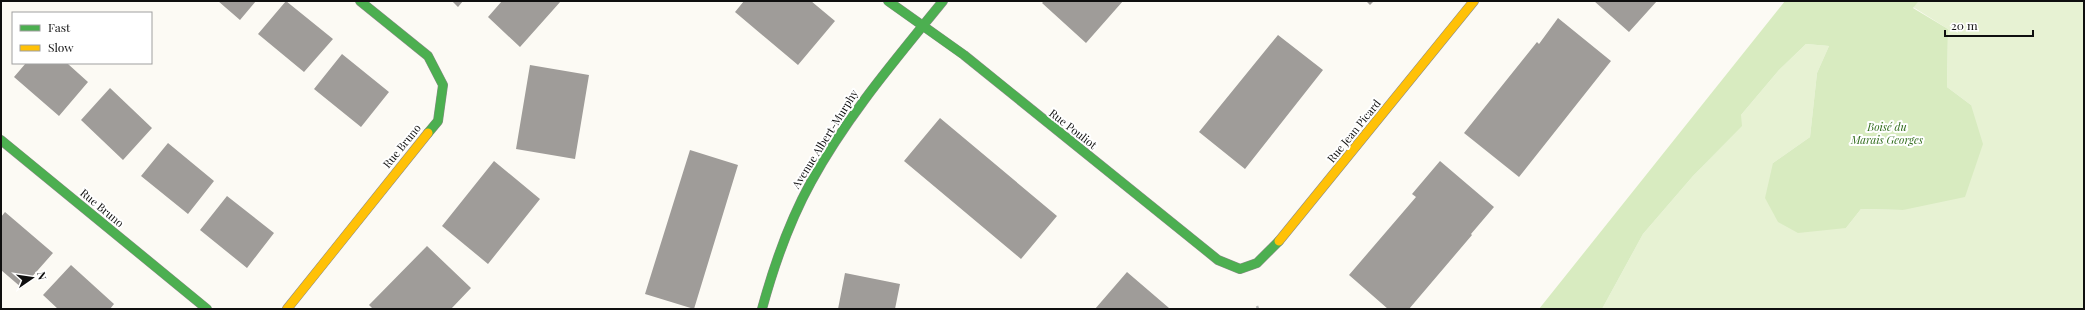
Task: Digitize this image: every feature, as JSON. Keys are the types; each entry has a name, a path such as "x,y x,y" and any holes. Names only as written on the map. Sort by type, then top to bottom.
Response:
{"street":[{"name":"Rue Bruno","path":"287,309 438,121 443,84 428,56 360,1"},
{"name":"Rue Pouliot","path":"888,1 964,55 1218,260 1235,268 1245,268"},
{"name":"Avenue Albert-Murphy","path":"762,309 790,224 810,182 870,91 943,1"},
{"name":"Rue Jean Picard","path":"1245,268 1257,263 1278,242 1474,1"},
{"name":"Rue Bruno","path":"1,140 207,309"}],"green space":[{"name":"Boisé du Marais Georges","path":"1785,1 1919,1 1913,8 1948,29 1947,87 1971,105 1983,144 1965,197 1903,210 1861,209 1846,228 1798,233 1778,222 1765,198 1773,163 1810,137 1817,73 1829,46 1806,44 1779,70 1741,115 1742,126 1693,176 1643,234 1602,309 1539,309"},
{"path":"1919,1 2084,1 2084,309 1602,309 1643,234 1693,176 1741,126 1741,115 1779,70 1806,44 1829,46 1817,73 1810,137 1773,163 1846,228 1861,209 1903,210 1971,105 1947,87 1948,29 1913,7"}],"building":[{"path":"218,1 256,1 240,20"},
{"path":"286,1 333,39 304,72 258,34"},
{"path":"452,1 463,1 458,7"},
{"path":"502,1 561,1 520,47 488,17"},
{"path":"744,1 811,1 835,21 798,65 735,12"},
{"path":"1044,1 1123,1 1086,43 1042,3"},
{"path":"1366,1 1374,1 1370,5"},
{"path":"1594,1 1657,1 1629,32"},
{"path":"1558,18 1611,61 1519,177 1464,133 1537,42 1539,44"},
{"path":"1278,35 1323,70 1245,169 1199,132"},
{"path":"342,54 389,92 361,127 314,89"},
{"path":"25,64 68,64 88,82 59,116 14,77"},
{"path":"530,65 589,75 575,159 516,149"},
{"path":"110,88 152,128 123,160 81,120"},
{"path":"940,118 1057,216 1021,259 904,161"},
{"path":"168,143 214,181 188,214 141,176"},
{"path":"690,150 738,165 694,309 645,294"},
{"path":"494,161 540,199 488,264 442,226"},
{"path":"1440,161 1494,207 1409,309 1388,309 1349,275 1416,197 1412,194"},
{"path":"227,196 274,233 247,268 200,230"},
{"path":"5,212 53,253 22,288 1,270 1,217"},
{"path":"427,246 471,288 451,309 373,309 369,305"},
{"path":"71,265 114,304 110,309 58,309 43,295"},
{"path":"1127,272 1169,308 1095,309"},
{"path":"845,273 900,284 895,309 838,309"}],"traffic: fast":[{"path":"360,1 428,56 443,85 438,121 428,133"},
{"path":"888,1 964,55 1218,260 1240,269 1257,263 1279,241"},
{"path":"762,309 777,260 789,228 803,197 825,158 840,134 873,88 943,1"},
{"path":"1,140 207,309"}],"traffic: slow":[{"path":"1279,241 1474,1"},
{"path":"287,309 428,133"}]}
